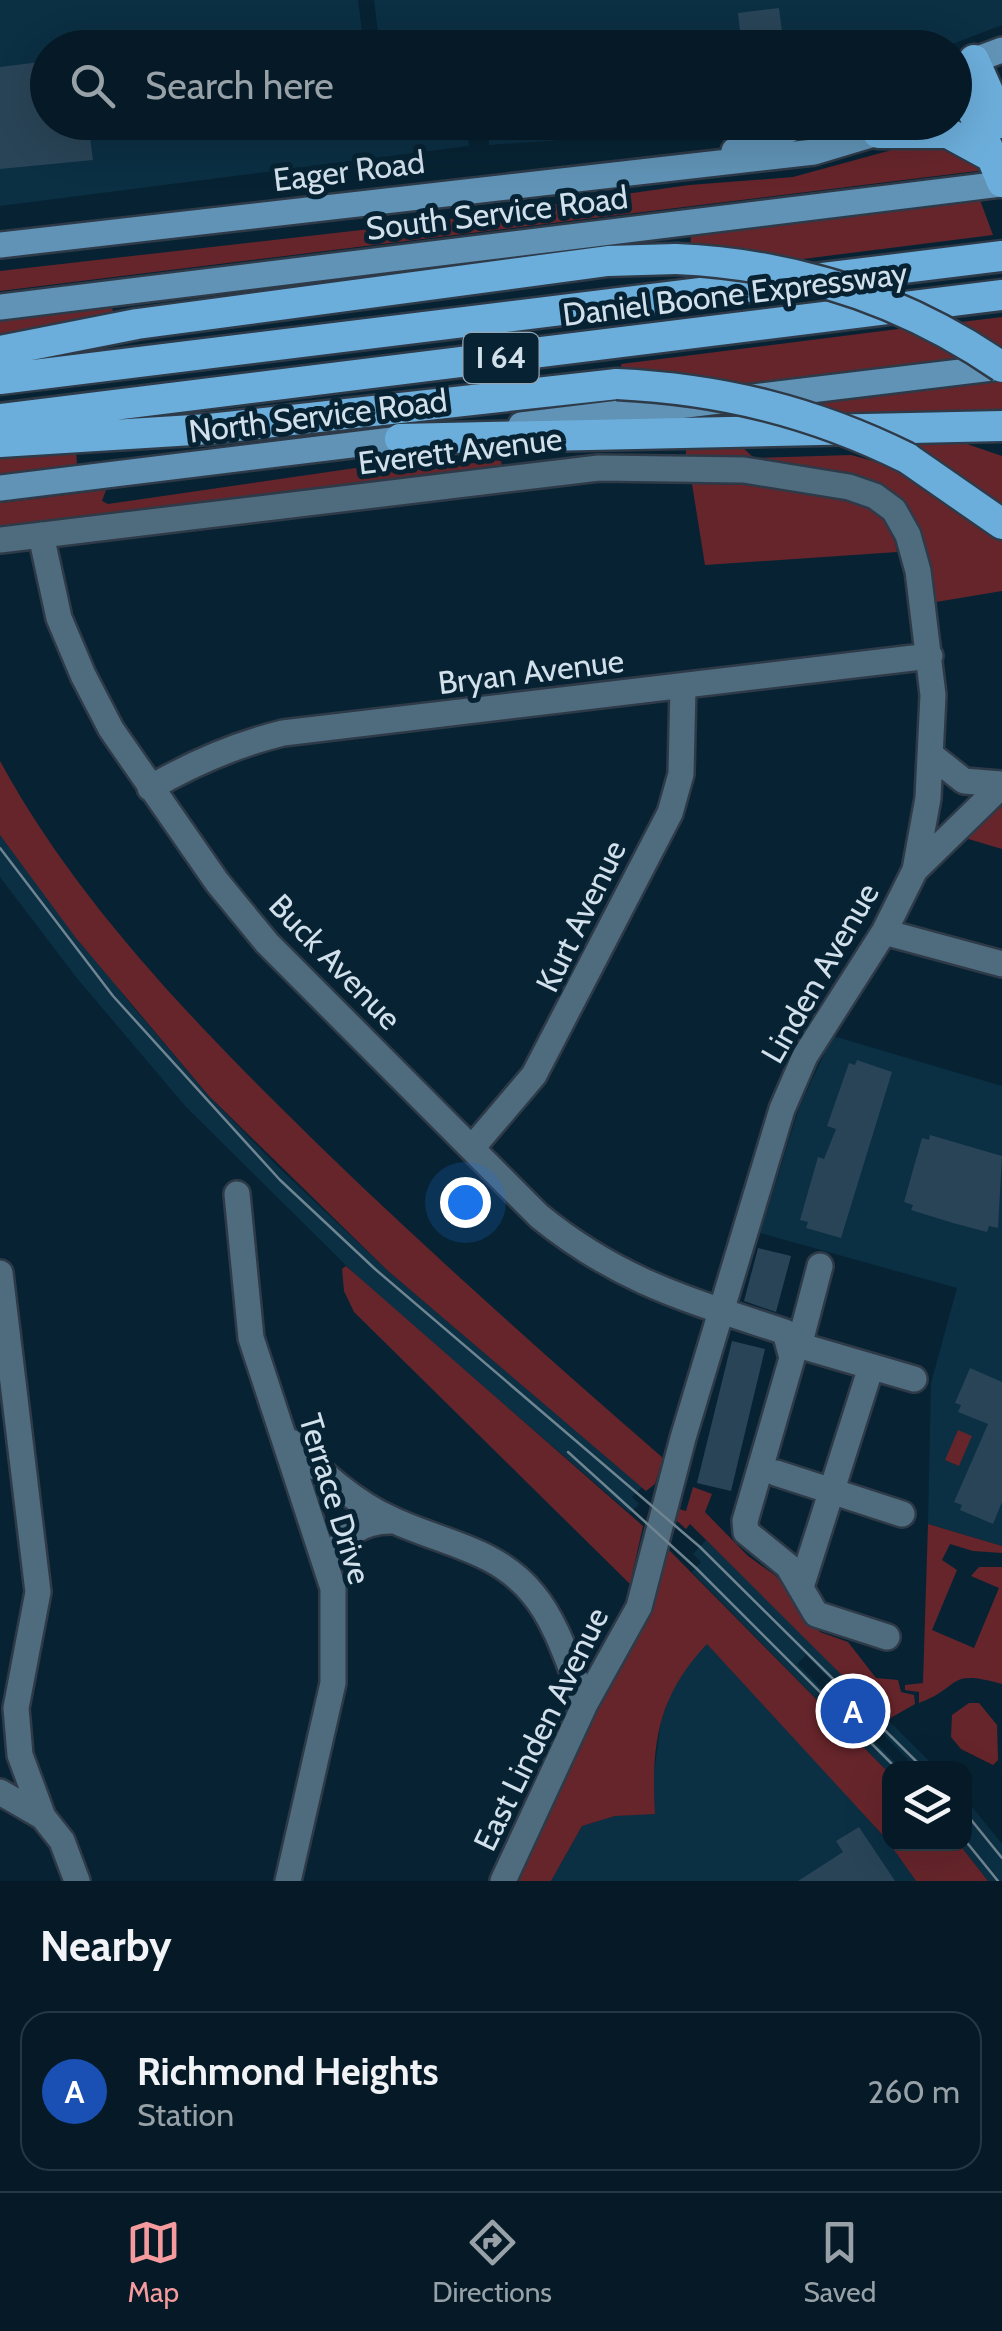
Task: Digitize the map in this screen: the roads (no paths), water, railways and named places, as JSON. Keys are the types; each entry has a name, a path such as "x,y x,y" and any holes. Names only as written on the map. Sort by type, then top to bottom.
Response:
{"highway":[{"path":"972,67 999,174"},
{"path":"978,96 1002,123"},
{"path":"956,140 999,174"},
{"name":"Daniel Boone Expressway","path":"0,379 998,256"},
{"path":"0,350 186,317 574,266 676,259 766,267 854,290 918,317 1002,366"},
{"name":"Daniel Boone Expressway","path":"0,419 1002,296"},
{"path":"0,442 227,427 618,384 763,402 846,430 907,458 1002,524"},
{"path":"400,439 1002,426"}],"main road":[{"name":"Eager Road","path":"706,161 761,140"},
{"name":"Eager Road","path":"0,245 706,161 814,152 857,140"},
{"name":"South Service Road","path":"0,307 967,188 999,174"},
{"name":"North Service Road","path":"0,488 1002,366"}],"street":[{"name":"Everett Avenue","path":"0,540 547,472 679,468 744,470 849,486 875,496 894,510 908,535"},
{"name":"Buck Avenue","path":"42,535 60,618 83,675 150,788 267,943 539,1216 581,1250 657,1290 786,1332 795,1344 914,1380"},
{"name":"Linden Avenue","path":"638,1607 682,1438 790,1091 833,1008 884,932 915,870 931,755 930,656 908,535"},
{"name":"Bryan Avenue","path":"150,788 197,761 240,743 283,733 930,656"},
{"name":"Kurt Avenue","path":"472,1148 534,1074 670,813 681,774 683,687"},
{"path":"931,755 964,781 1002,784"},
{"path":"915,870 1002,784"},
{"path":"884,932 1002,964"},
{"name":"Terrace Drive","path":"237,1194 251,1338 328,1566 336,1640 333,1684 288,1881"},
{"path":"820,1266 745,1521 752,1540 788,1566 816,1614 888,1637"},
{"path":"0,1273 38,1592 16,1708 20,1755 43,1817 62,1841 77,1881"},
{"path":"0,1333 11,1366"},
{"path":"801,1587 871,1367"},
{"path":"287,1438 360,1502 394,1521 472,1548 520,1581 550,1620 585,1704"},
{"path":"776,1473 902,1514"},
{"path":"0,1500 27,1497"},
{"path":"328,1566 341,1541 358,1526 394,1521"},
{"name":"East Linden Avenue","path":"503,1881 585,1704 638,1607"},
{"path":"0,1734 16,1708"},
{"path":"0,1792 43,1817"}],"tram line":[{"path":"0,848 113,996 280,1180 375,1269 700,1547 916,1761"},
{"path":"568,1452 696,1568 889,1761"},
{"path":"972,1821 1002,1858"},
{"path":"972,1849 998,1881"}],"place":[{"name":"Richmond Heights","path":"853,1711"}]}
